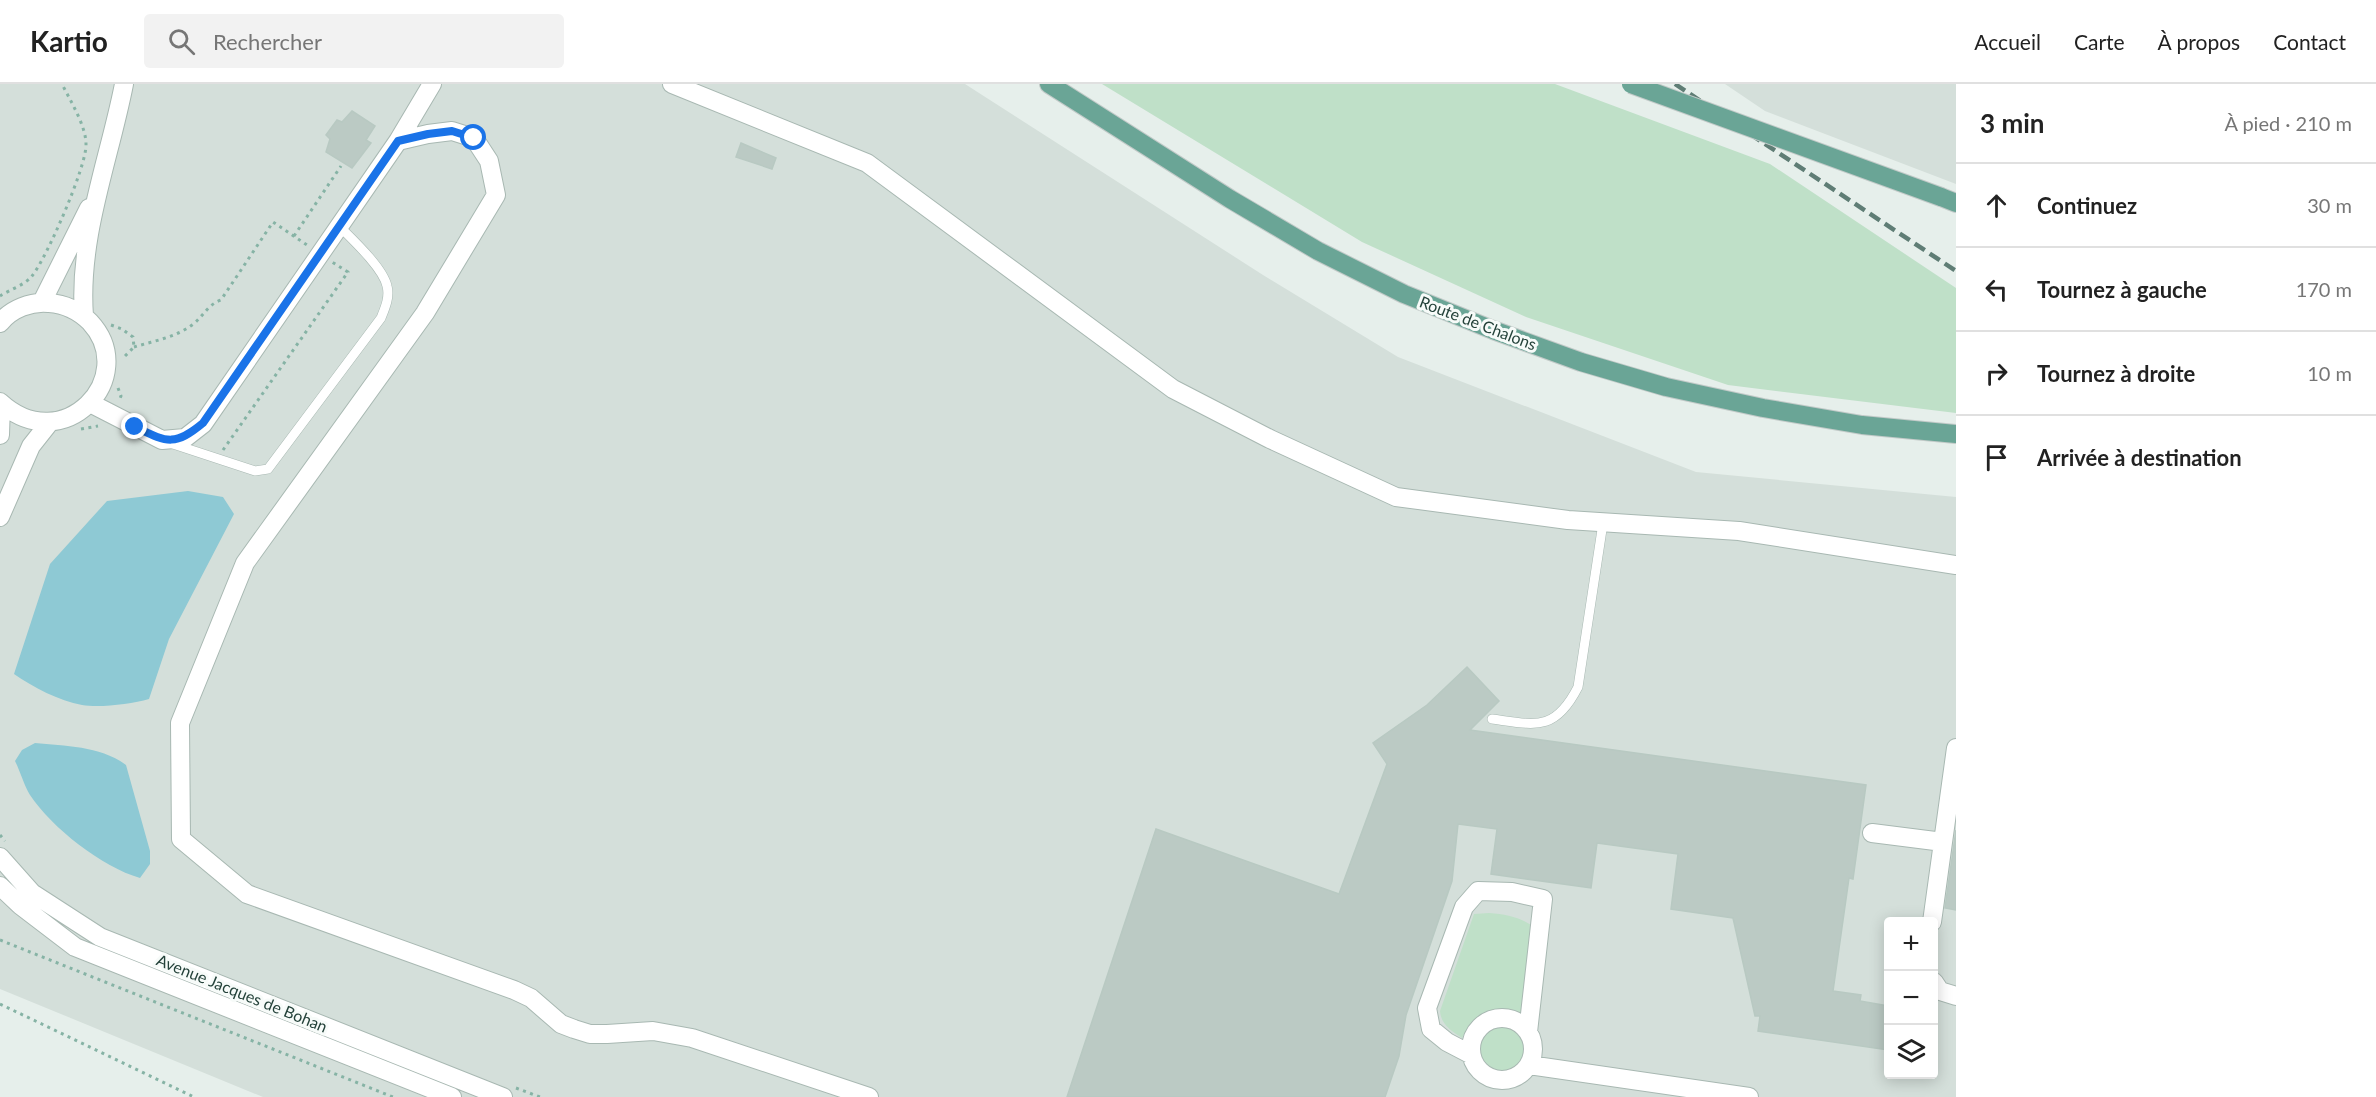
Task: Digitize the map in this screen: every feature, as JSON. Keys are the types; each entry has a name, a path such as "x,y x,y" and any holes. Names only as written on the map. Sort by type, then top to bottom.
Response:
{"main road":[{"name":"Route de Chalons","path":"1049,84 1230,199 1318,251 1404,294 1493,330 1581,362 1666,387 1763,408 1862,425 1956,434"},
{"path":"1631,84 1948,200"}],"street":[{"path":"84,316 81,286 98,190 124,84"},
{"path":"90,403 162,440 185,438 203,423 340,227 398,141 432,84"},
{"path":"672,84 867,164 1173,389 1269,439 1396,497 1568,520 1738,531 1956,565"},
{"path":"398,141 452,131 474,138 489,161 496,195 425,313 244,563 180,723 181,839 247,894 514,990 531,998 561,1024 574,1029 590,1034 607,1035 653,1031 692,1038 869,1097"},
{"path":"42,302 98,190"},
{"path":"0,403 15,414 32,421 50,422 79,413 90,403 102,381 105,357 102,342 94,328 84,316 64,306 42,302 28,305 1,321"},
{"path":"0,403 0,435"},
{"path":"0,517 31,446 50,422"},
{"path":"1933,917 1956,748"},
{"path":"1872,833 1943,843"},
{"name":"Avenue Jacques de Bohan","path":"3,851 32,893 100,938 505,1090"},
{"name":"Avenue Jacques de Bohan","path":"0,886 20,905 75,946 452,1097"},
{"path":"1470,1054 1447,1042 1431,1029 1427,1008 1464,907 1478,891 1512,892 1543,899 1528,1032"},
{"path":"1938,989 1940,992 1956,996"},
{"path":"1491,1019 1512,1019 1528,1032 1534,1048 1529,1065 1514,1078 1503,1081 1493,1079 1483,1075 1476,1067 1470,1054 1471,1043 1474,1033 1481,1025 1491,1019"},
{"path":"1529,1065 1749,1097"}],"lane":[{"path":"162,440 255,471 268,470 381,318 387,304 387,285 368,254 340,227"},
{"path":"1492,719 1532,724 1544,722 1553,719 1569,705 1578,687 1603,523"}],"path":[{"path":"0,296 31,277 51,242 81,168 87,144 78,116 62,84"},
{"path":"294,236 341,166"},
{"path":"0,835 3,851"},
{"path":"0,940 393,1097"},
{"path":"0,1004 194,1097"},
{"path":"505,1090 540,1097"}],"shaded area":[{"path":"0,84 965,84 1263,275 1398,357 1696,472 1956,497 1956,1097 263,1097 0,989"},
{"path":"1725,84 1956,84 1956,184 1765,111"}],"green space":[{"path":"1102,84 1555,84 1770,164 1956,288 1956,413 1728,385 1526,317 1362,242"},
{"path":"1489,913 1514,917 1536,928 1525,1017 1504,1011 1488,1011 1475,1020 1462,1038 1445,1024 1440,1011 1474,914"},
{"path":"1501,1026 1517,1033 1524,1049 1517,1065 1501,1072 1485,1065 1478,1049 1485,1033"}],"water":[{"path":"188,491 223,497 234,514 169,639 149,699 115,705 82,705 46,693 14,674 50,564 107,501"},
{"path":"35,743 94,750 126,765 150,851 150,864 140,878 125,873 94,856 64,833 39,808 30,795 15,761 22,750"}],"building":[{"path":"352,111 375,126 366,140 371,143 352,168 326,152 330,139 326,135 337,120 342,122"},
{"path":"741,143 776,158 772,169 736,157"},
{"path":"1467,667 1499,701 1470,730 1866,785 1853,879 1849,878 1833,991 1861,995 1860,1001 1884,1005 1884,1049 1758,1031 1760,1016 1755,1016 1733,918 1671,909 1678,854 1597,843 1591,888 1491,874 1497,829 1458,824 1452,881 1406,1015 1399,1056 1385,1097 1067,1097 1156,829 1339,894 1387,764 1373,743 1427,705"},
{"path":"1956,830 1956,910 1945,908"}],"railway":[{"path":"1675,84 1956,271"}],"route":[{"path":"135,427 162,440 185,438 203,423 398,141 452,131 474,138"}]}
